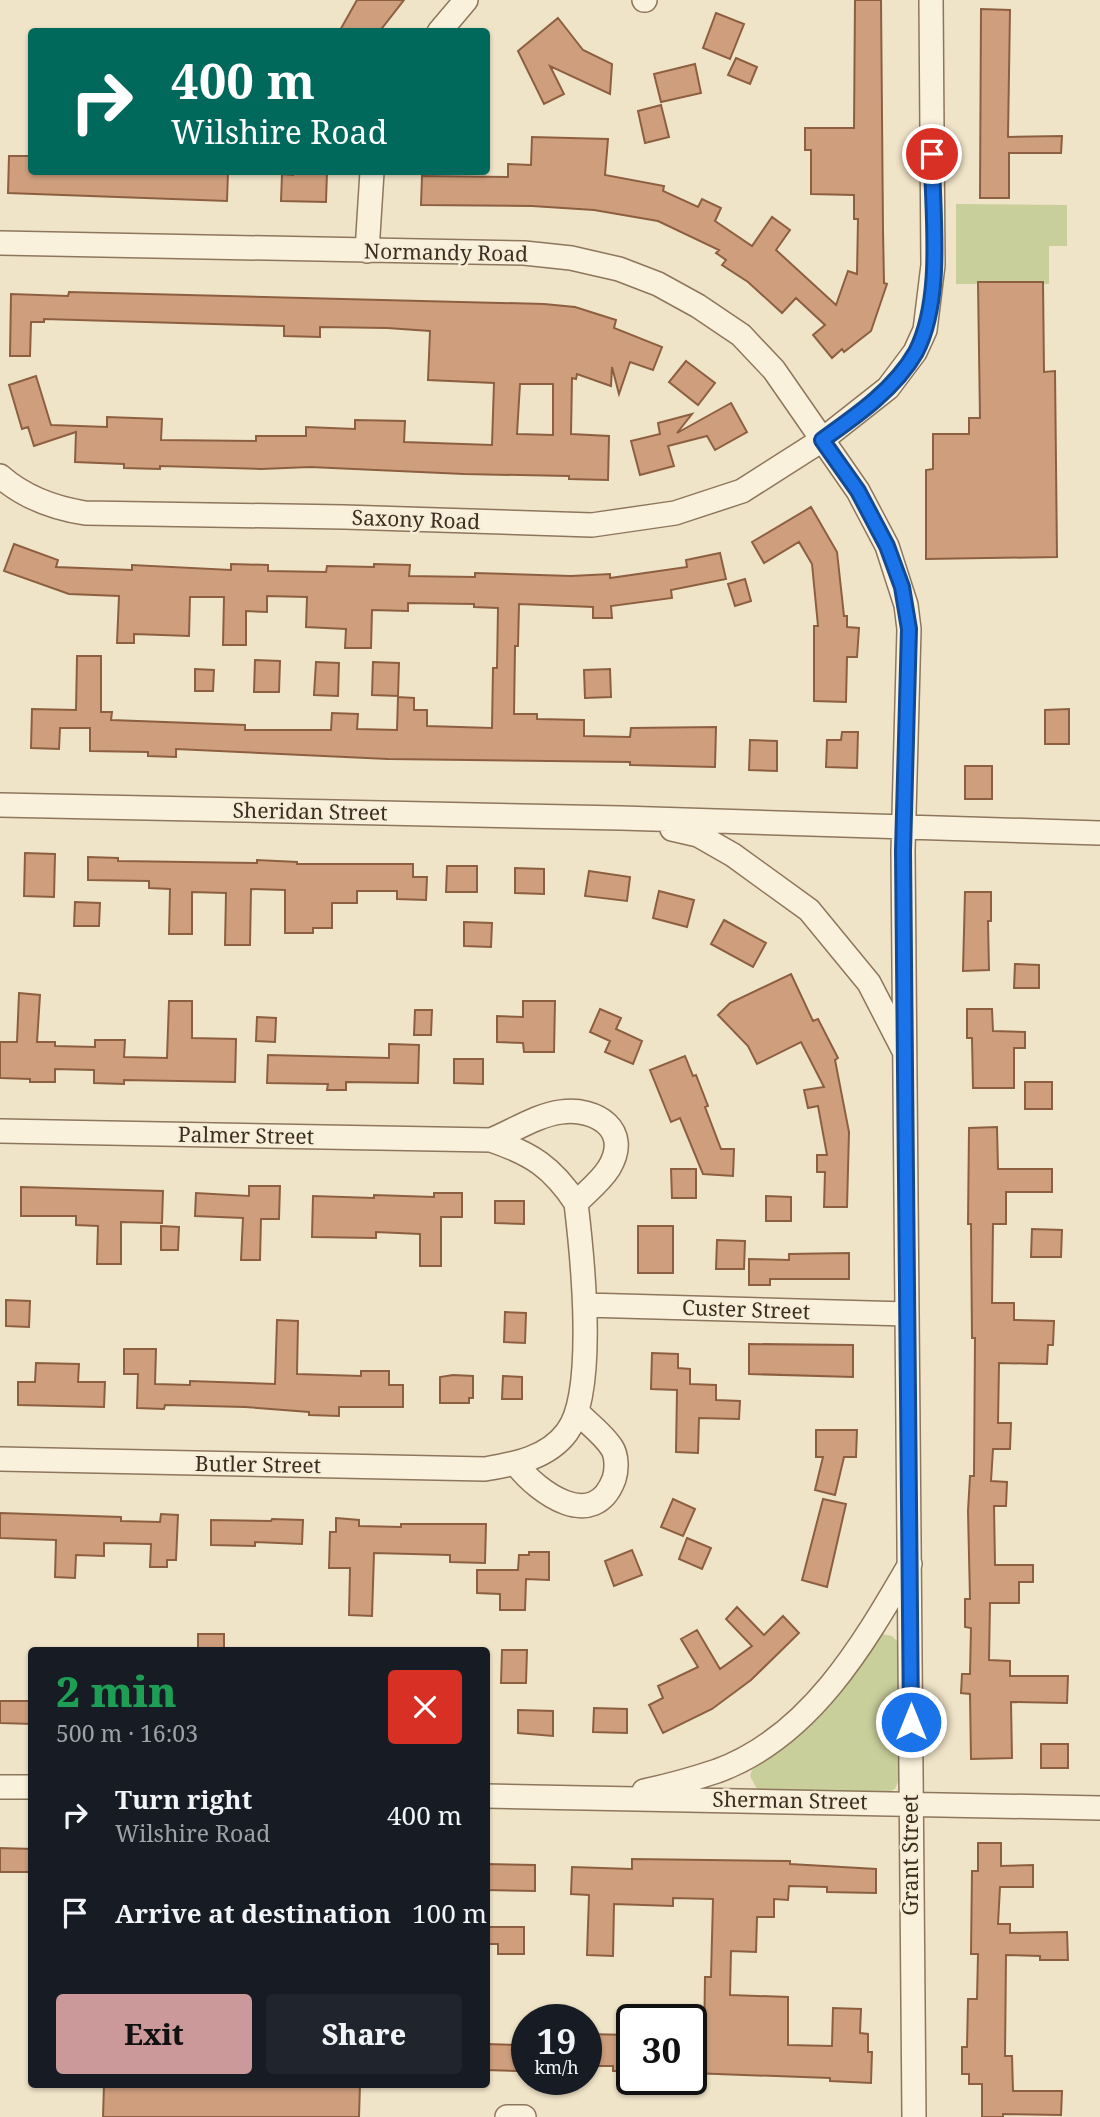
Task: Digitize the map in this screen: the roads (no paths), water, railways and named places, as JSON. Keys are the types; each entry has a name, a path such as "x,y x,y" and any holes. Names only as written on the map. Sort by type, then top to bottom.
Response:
{"street":[{"path":"442,28 466,0"},
{"name":"Saxony Road","path":"0,476 25,495 42,503 86,513 344,517 592,525 675,513 742,491 822,440 888,388 915,352 925,330 933,265 931,0"},
{"path":"367,251 372,175"},
{"name":"Normandy Road","path":"0,243 524,253 571,258 619,269 658,284 698,306 741,335 774,370 822,440"},
{"name":"Grant Street","path":"822,440 858,491 887,546 906,605 909,629 903,827 914,2117"},
{"name":"Sheridan Street","path":"0,805 621,818 1100,833"},
{"name":"Sheridan Street","path":"621,818 698,835 733,855 809,910 869,983 905,1054"},
{"name":"Palmer Street","path":"0,1131 491,1140 533,1157 563,1184 576,1203 609,1168 615,1154 615,1141 610,1124 599,1116 583,1111 560,1112 491,1140"},
{"path":"576,1203 585,1305"},
{"name":"Custer Street","path":"585,1305 907,1314"},
{"name":"Butler Street","path":"0,1459 485,1469 516,1464 553,1446 567,1433 578,1413 583,1382 585,1305"},
{"path":"516,1464 533,1483 555,1499 572,1504 590,1504 605,1496 616,1475 616,1458 612,1448 578,1413"},
{"name":"Sherman Street","path":"606,1798 661,1787 718,1771 746,1757 793,1725 828,1690 871,1630 910,1564"},
{"path":"0,1787 28,1787"},
{"name":"Sherman Street","path":"490,1796 1100,1808"},
{"path":"507,2117 524,2117"}]}
